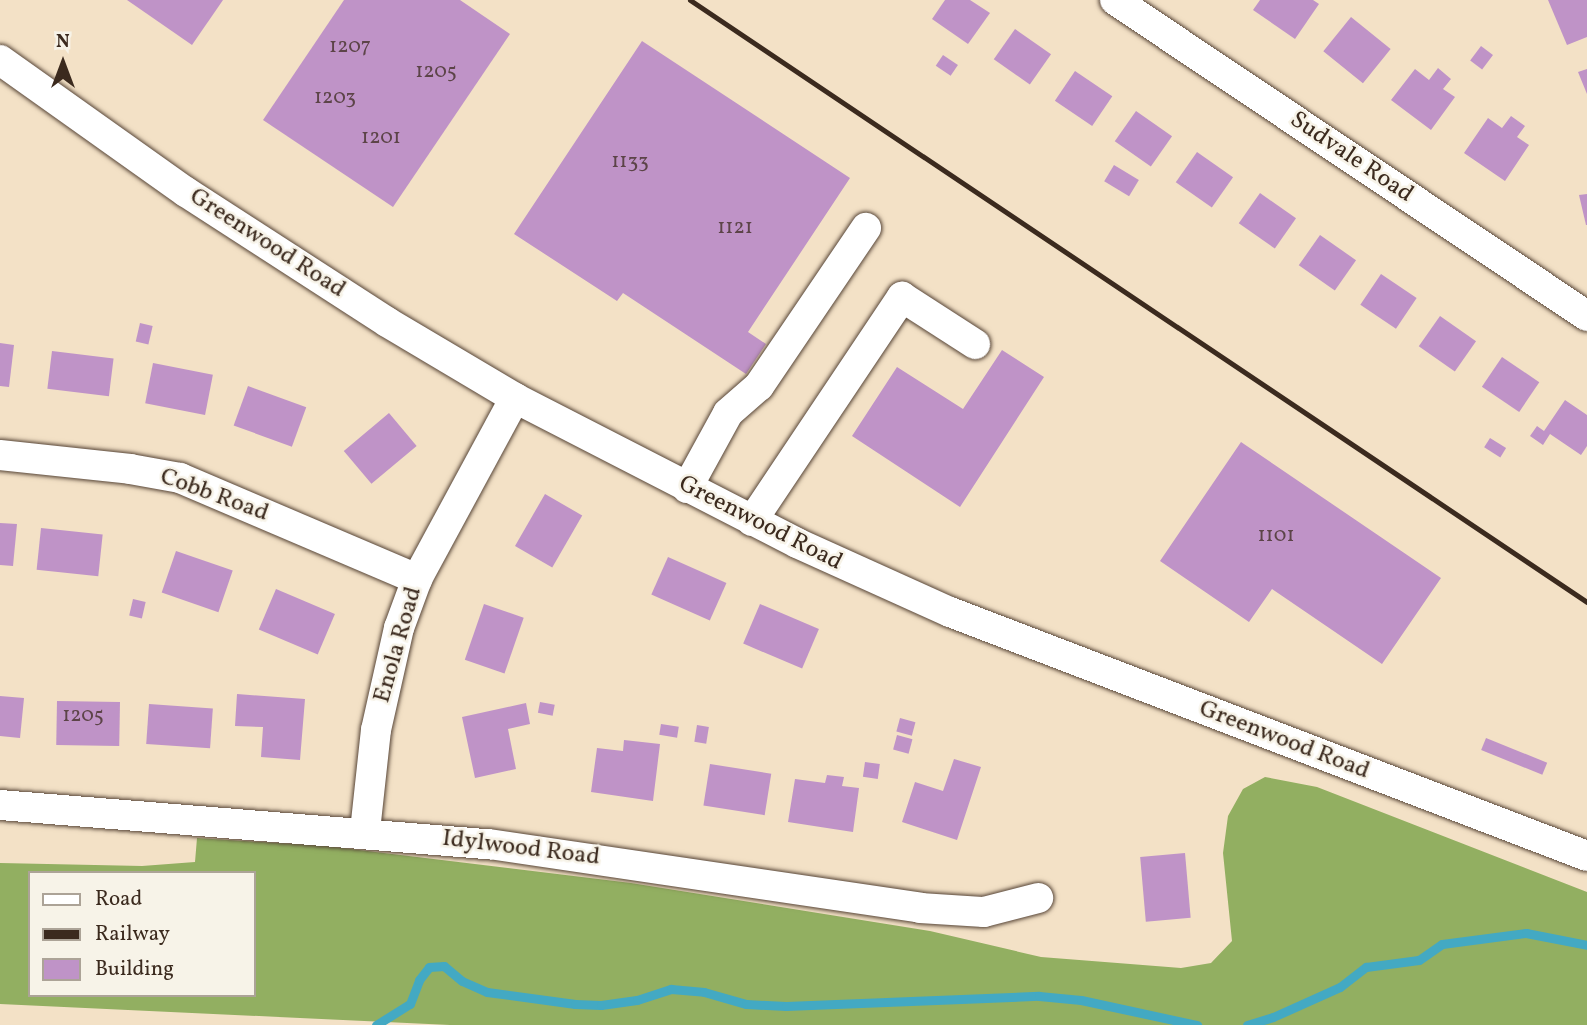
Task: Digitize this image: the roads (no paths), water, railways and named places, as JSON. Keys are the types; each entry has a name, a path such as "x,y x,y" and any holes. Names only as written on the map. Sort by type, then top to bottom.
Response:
{"street":[{"name":"Sudvale Road","path":"1115,0 1587,316"},
{"name":"Greenwood Road","path":"0,60 281,255 515,398 752,521 857,573 950,612 1587,856"},
{"path":"687,488 727,412 759,386 866,228"},
{"path":"752,521 902,297 975,344"},
{"name":"Enola Road","path":"365,831 376,730 388,668 417,579 515,398"},
{"name":"Cobb Road","path":"0,455 130,469 180,478 417,579"},
{"name":"Idylwood Road","path":"0,805 365,831 630,862 920,908 984,912 1038,898"}],"waterway":[{"path":"1247,1025 1273,1017 1340,987 1366,967 1419,960 1442,944 1526,933 1587,945"},
{"path":"376,1025 410,1004 419,980 429,967 444,966 462,981 487,992 575,1004 601,1005 637,1000 671,989 704,992 746,1004 786,1006 1039,996 1081,1000 1197,1025"}],"railway":[{"path":"690,0 1587,602"}]}
